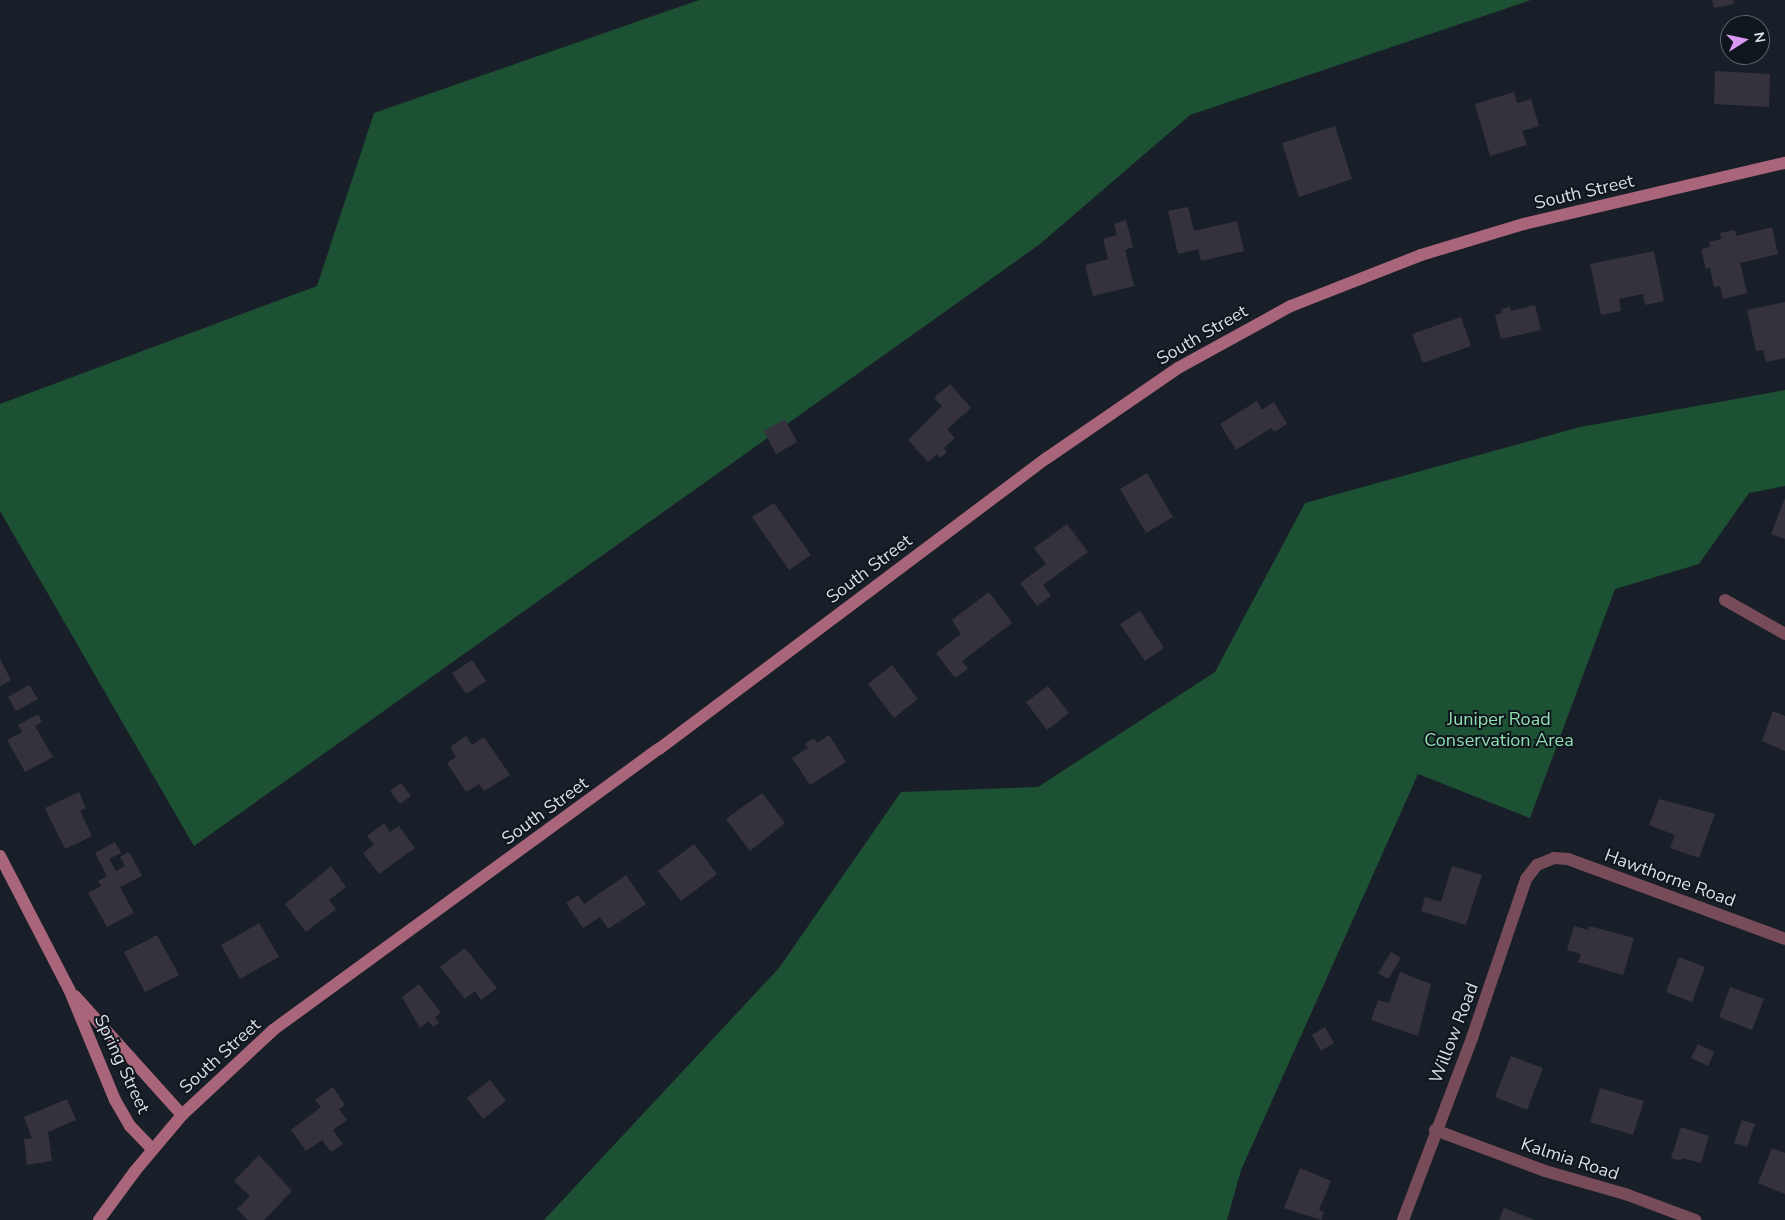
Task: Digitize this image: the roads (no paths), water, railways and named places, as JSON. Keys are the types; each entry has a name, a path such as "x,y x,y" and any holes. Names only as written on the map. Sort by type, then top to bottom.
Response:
{"main road":[{"name":"South Street","path":"99,1220 152,1149 182,1115 274,1030 659,749 1047,458 1202,352 1300,302 1430,252 1533,222 1785,163"},
{"name":"Spring Street","path":"0,856 69,989 116,1100 130,1126 152,1149"},
{"name":"Spring Street","path":"69,989 182,1115"}],"street":[{"path":"1725,600 1785,634"},
{"name":"Hawthorne Road","path":"1542,862 1554,858 1568,859 1785,939"},
{"name":"Willow Road","path":"1403,1220 1435,1130 1472,1038 1526,879 1542,862"},
{"name":"Kalmia Road","path":"1435,1130 1552,1173 1628,1195 1695,1220"}],"park label":[{"name":"Juniper Road Conservation Area","path":"1499,730"}]}
